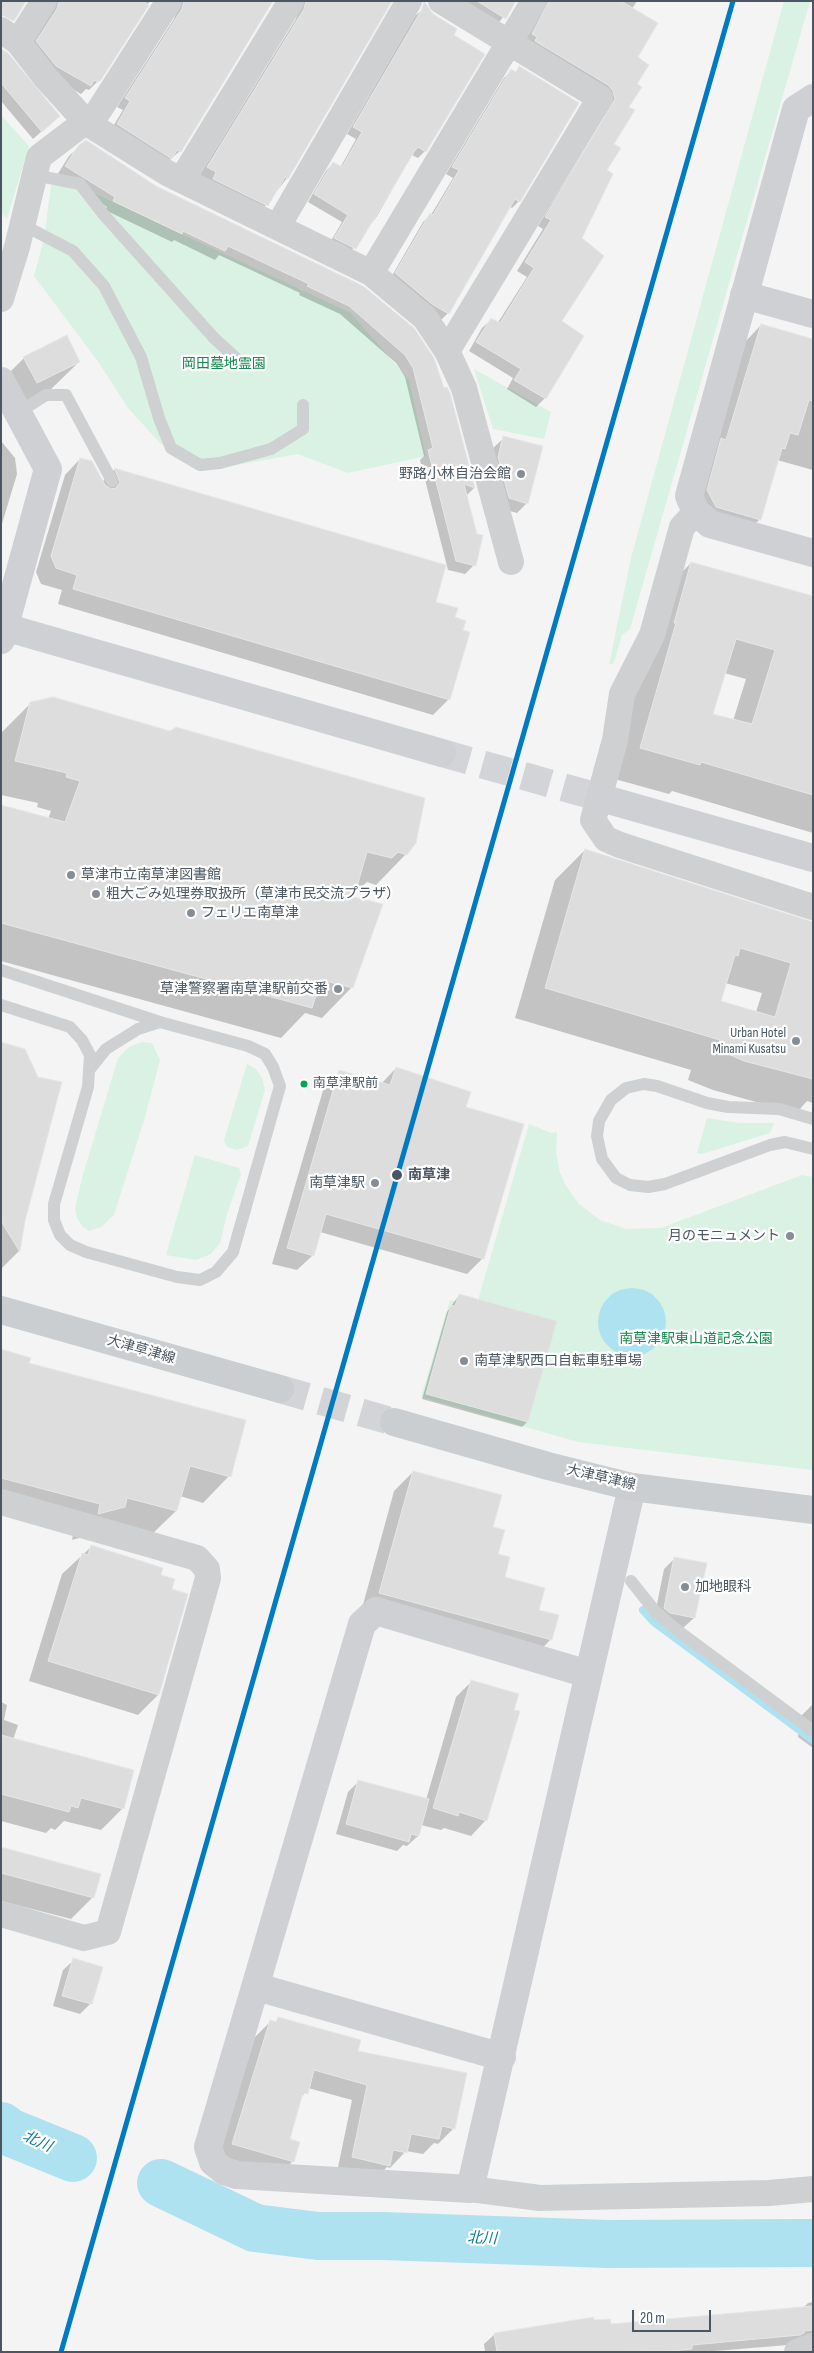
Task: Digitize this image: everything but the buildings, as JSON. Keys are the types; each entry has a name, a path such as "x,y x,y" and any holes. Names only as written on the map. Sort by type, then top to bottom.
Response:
{"main road":[{"name":"大津草津線","path":"1,1310 280,1389"},
{"name":"大津草津線","path":"394,1422 548,1466 632,1487 813,1510"}],"street":[{"path":"44,1 10,36 86,123 167,173 371,273 425,318 446,351 464,388 511,562"},
{"path":"1,299 23,224 39,157 98,112 169,1"},
{"path":"182,179 291,1"},
{"path":"278,226 409,1"},
{"path":"441,1 600,98 446,351"},
{"path":"371,273 534,1"},
{"path":"813,98 796,109 689,496 696,512 710,524 813,553"},
{"path":"744,295 813,314"},
{"path":"1,381 48,469 2,631 442,753"},
{"path":"696,512 682,527 652,635 622,694 615,740 594,820 606,839 620,845 813,907"},
{"path":"612,801 813,858"},
{"path":"470,2189 632,1487"},
{"path":"1,1502 197,1558 207,1569 208,1578 108,1932 84,1938 1,1914"},
{"path":"588,1674 376,1611 362,1624 257,1987 208,2147 212,2162 224,2171 237,2175 470,2189 540,2198 769,2193 813,2189"},
{"path":"257,1987 502,2057"},
{"path":"797,2352 813,2346"}],"lane":[{"path":"34,175 80,184 116,229 214,338 237,359"},
{"path":"23,224 73,251 104,286 141,357 159,418 171,448 200,465 220,463 271,449 303,429 303,405"},
{"path":"18,413 46,395 66,395 112,481"},
{"path":"1,970 160,1022 248,1046 265,1054 274,1067 280,1086 233,1252 216,1272 200,1280 177,1277 86,1252 70,1244 60,1235 54,1220 54,1204 88,1087 90,1055 82,1040 70,1027 1,1005"},
{"path":"90,1068 106,1050 138,1029 160,1022"},
{"path":"813,1119 779,1109 728,1107 707,1103 657,1086 644,1084 626,1088 611,1100 599,1121 597,1136 602,1159 616,1178 630,1185 648,1187 665,1184 770,1145 785,1142 813,1149"},
{"path":"630,1581 654,1611 673,1627 813,1731"}],"green space":[{"path":"784,1 810,1 630,629 622,635 614,663 609,665 631,558"},
{"path":"1,115 29,146 7,219 1,213"},
{"name":"岡田墓地霊園","path":"62,178 351,313 409,380 426,456 348,473 298,454 204,471 160,443 128,408 99,363 34,276 44,239 51,186"},
{"path":"474,369 551,412 544,439 493,429"},
{"path":"142,1042 152,1043 160,1060 145,1117 114,1215 101,1227 89,1231 82,1226 77,1218 75,1209 82,1178 118,1058 129,1047"},
{"path":"247,1064 256,1069 262,1078 265,1090 248,1146 237,1150 227,1147 224,1140"},
{"path":"707,1118 739,1123 774,1123 770,1133 702,1154 697,1153"},
{"name":"南草津駅東山道記念公園","path":"529,1124 551,1133 557,1132 556,1153 560,1173 566,1186 578,1203 600,1220 626,1229 661,1228 802,1175 813,1177 813,1470 578,1442 421,1397 450,1300 476,1307"},
{"path":"195,1155 239,1168 241,1174 227,1214 220,1243 211,1254 196,1260 166,1255"}],"water":[{"path":"632,1288 645,1291 656,1298 663,1309 666,1322 663,1335 656,1346 645,1353 632,1356 619,1353 608,1346 601,1335 598,1322 601,1309 608,1298 619,1291"}],"waterway":[{"path":"643,1610 654,1622 813,1740"},
{"name":"北川","path":"1,2126 9,2132 73,2158"},
{"name":"北川","path":"161,2183 255,2228 318,2236 383,2236 608,2244 813,2243"}],"tunnel":[{"path":"442,753 612,801"},
{"path":"280,1389 394,1422"}],"transit line":[{"path":"61,2352 733,1"}],"place":[{"name":"野路小林自治会館","path":"521,474"},
{"name":"草津市立南草津図書館","path":"71,875"},
{"name":"粗大ごみ処理券取扱所（草津市民交流プラザ）","path":"96,894"},
{"name":"フェリエ南草津","path":"191,913"},
{"name":"草津警察署南草津駅前交番","path":"338,989"},
{"name":"Urban Hotel Minami Kusatsu","path":"796,1041"},
{"name":"南草津駅前","path":"304,1084"},
{"name":"南草津","path":"397,1175"},
{"name":"南草津駅","path":"375,1183"},
{"name":"月のモニュメント","path":"790,1236"},
{"name":"南草津駅西口自転車駐車場","path":"464,1361"},
{"name":"加地眼科","path":"685,1587"}]}
